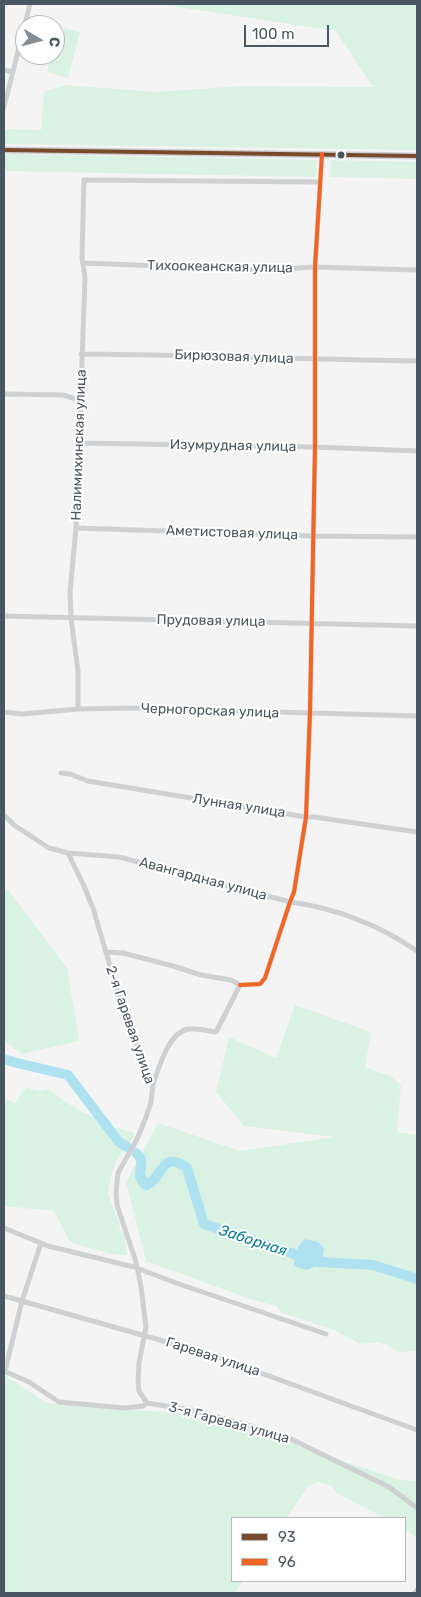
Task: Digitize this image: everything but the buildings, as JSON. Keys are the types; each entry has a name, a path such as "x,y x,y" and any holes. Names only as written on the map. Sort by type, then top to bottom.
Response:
{"street":[{"path":"4,107 30,4"},
{"path":"4,70 12,72"},
{"path":"4,150 417,156"},
{"path":"106,952 130,955 173,966 201,976 231,980 240,985 260,984 265,978 294,892 306,817 310,712 315,447 315,267 322,154"},
{"name":"Налимихинская улица","path":"78,709 78,671 71,618 70,592 76,528 79,443 84,278 84,180 320,182"},
{"name":"Тихоокеанская улица","path":"83,263 267,270 315,267 417,270"},
{"name":"Бирюзовая улица","path":"81,354 417,361"},
{"path":"4,394 63,395 79,400"},
{"name":"Изумрудная улица","path":"79,443 315,447 417,451"},
{"name":"Аметистовая улица","path":"76,528 314,536 417,537"},
{"name":"Прудовая улица","path":"4,616 417,626"},
{"name":"Черногорская улица","path":"4,712 22,714 78,709 134,708 417,716"},
{"name":"Лунная улица","path":"61,773 70,774 88,781 306,817 417,832"},
{"path":"4,815 14,825 49,848 68,853"},
{"name":"Авангардная улица","path":"68,853 119,857 290,902 311,905 369,923 417,951"},
{"name":"2-я Гаревая улица","path":"68,853 93,908 120,1000 153,1084 149,1110 142,1128 122,1163 116,1185 117,1205 138,1268 146,1321 138,1382 139,1390 147,1403"},
{"path":"153,1084 167,1049 177,1035 188,1029 216,1032 240,985"},
{"path":"4,1228 55,1248 138,1268 176,1283 326,1334"},
{"path":"4,1371 22,1302 41,1242"},
{"name":"Гаревая улица","path":"4,1296 217,1356 417,1430"},
{"name":"3-я Гаревая улица","path":"4,1371 29,1382 59,1402 125,1408 143,1406 147,1403 191,1410 291,1438 388,1487 417,1508"}],"green space":[{"path":"159,4 417,4 417,150 4,144 5,129 41,130 44,92 65,85 156,92 243,86 373,87 336,31"},
{"path":"65,28 80,32 68,78 47,72 49,65 65,65"},
{"path":"4,154 317,160 316,177 4,171"},
{"path":"331,160 417,162 417,179 330,177"},
{"path":"4,887 67,968 79,1041 22,1054 4,1041"},
{"path":"295,1005 371,1032 365,1067 390,1076 401,1085 397,1132 417,1135 417,1351 398,1352 378,1342 360,1344 334,1330 281,1312 276,1306 250,1299 146,1261 126,1182 158,1123 240,1151 335,1137 244,1126 216,1092 229,1037 276,1058","holes":["305,1239 322,1265 307,1270 294,1257 298,1245"]},
{"path":"26,1087 38,1091 49,1089 84,1113 106,1120 114,1127 134,1133 134,1136 116,1161 110,1179 108,1194 119,1223 120,1231 124,1232 127,1255 107,1253 70,1242 54,1211 4,1206 4,1098 15,1103"},
{"path":"4,1375 47,1403 188,1414 291,1439 299,1447 401,1480 417,1481 417,1537 406,1531 406,1517 383,1517 338,1494 330,1485 318,1482 309,1485 287,1517 231,1517 231,1582 242,1582 235,1593 4,1593"}],"water":[{"path":"305,1239 318,1242 324,1248 322,1264 307,1270 294,1266 296,1251"}],"waterway":[{"name":"Заборная","path":"4,1059 68,1075 119,1142 127,1147"},
{"name":"Заборная","path":"136,1153 141,1161 140,1176 144,1184 147,1185 153,1181 167,1163 179,1163 187,1168 204,1224 318,1262 373,1265 417,1279"}],"transit line":[{"name":"93","path":"4,150 417,156"},
{"name":"96","path":"240,985 260,984 265,978 294,892 306,817 315,447 315,267 322,154"}]}
